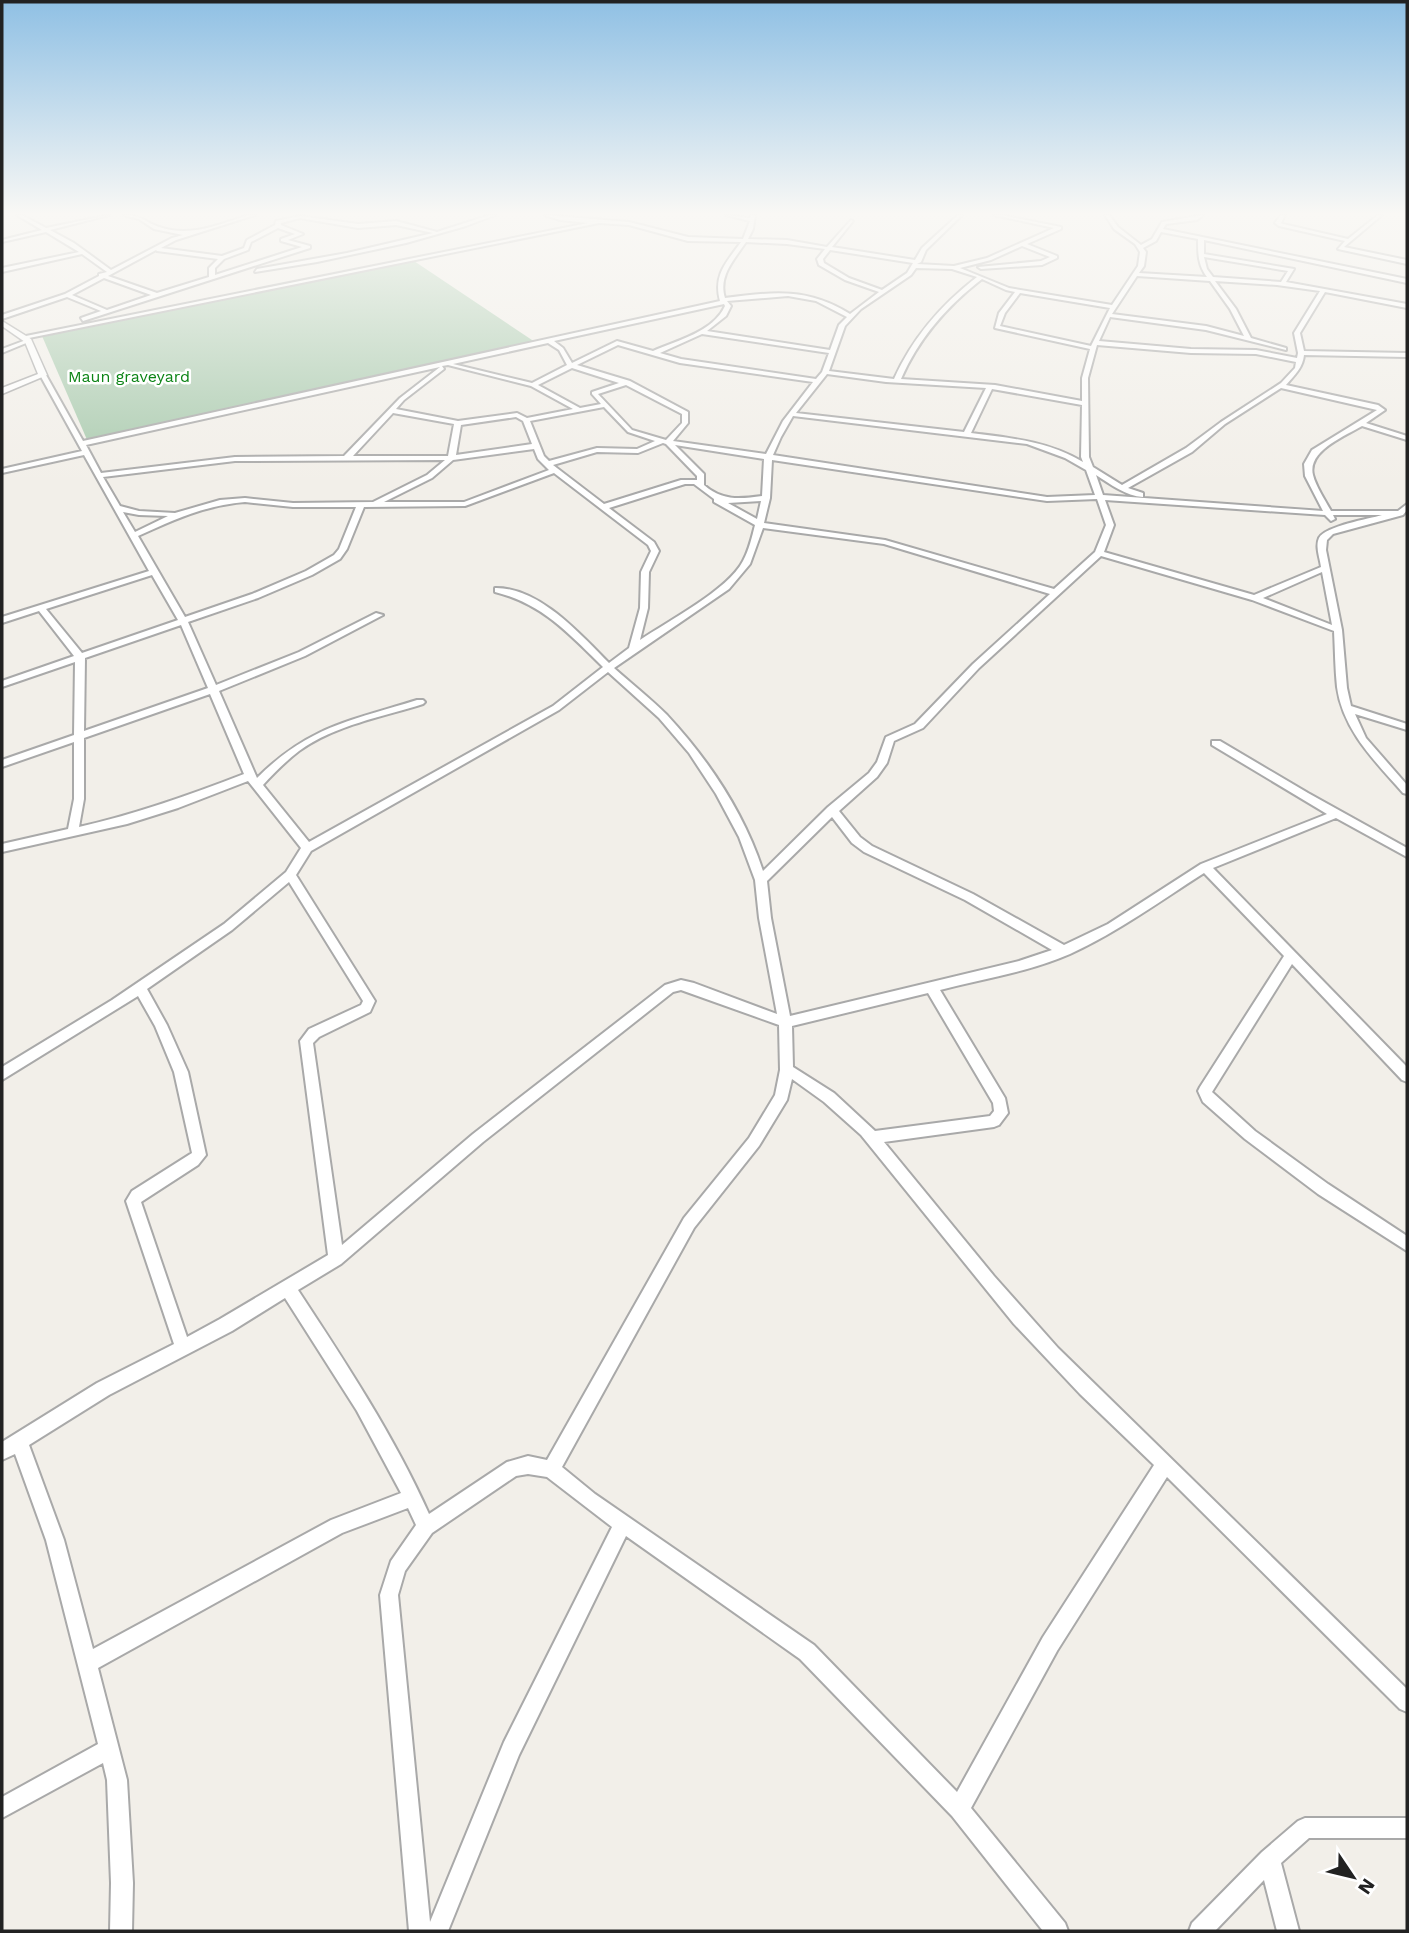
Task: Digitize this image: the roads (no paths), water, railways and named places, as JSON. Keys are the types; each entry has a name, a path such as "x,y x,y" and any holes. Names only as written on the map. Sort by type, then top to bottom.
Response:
{"street":[{"path":"2,317 36,305"},
{"path":"91,305 105,311"},
{"path":"2,351 26,339 123,305"},
{"path":"49,331 179,305"},
{"path":"2,471 84,448 705,305"},
{"path":"653,354 722,319 727,305"},
{"path":"832,305 849,316"},
{"path":"2,1074 140,988 228,927 290,875 307,848 556,708 633,649 726,587 746,564 761,525 766,498 768,458 791,414 820,381 838,333 849,316 863,305"},
{"path":"897,380 910,349 948,305"},
{"path":"1008,305 997,327 1094,346 1256,352 1301,357 1407,355"},
{"path":"1082,305 1198,327 1301,357"},
{"path":"761,880 832,810 873,775 882,764 890,739 919,726 969,673 1099,553 1110,525 1088,467 1084,447 1085,378 1094,346 1114,305"},
{"path":"1230,305 1248,340"},
{"path":"1122,488 1189,450 1223,423 1281,386 1293,374 1301,357 1297,333 1314,305"},
{"path":"2,323 26,339 117,509 183,621 254,780 307,848"},
{"path":"700,332 833,352"},
{"path":"548,464 597,450 638,451 665,441 685,423 686,413 628,382 570,365 561,349 550,341"},
{"path":"533,385 617,343 694,364 820,381"},
{"path":"447,365 533,385 579,410"},
{"path":"346,459 402,400 447,365"},
{"path":"825,372 990,387 1086,404"},
{"path":"2,391 43,375"},
{"path":"628,382 594,393 630,431 665,441 1014,496 1067,500 1100,497 1327,513 1403,510"},
{"path":"1281,386 1382,410 1363,425 1320,448 1308,464 1309,476 1327,513 1339,530"},
{"path":"967,434 990,387"},
{"path":"393,411 458,423 517,415 526,420 606,405"},
{"path":"791,414 1041,445 1088,467 1122,488 1153,500"},
{"path":"526,420 541,457 651,544 655,551 645,572 644,608 633,649"},
{"path":"373,504 416,483 451,458 458,423"},
{"path":"1363,425 1407,438"},
{"path":"665,441 701,476 700,486"},
{"path":"100,475 235,459 451,458 536,446"},
{"path":"134,535 179,514 234,500 281,504 465,504 555,470"},
{"path":"603,507 673,484 696,482 717,500 761,525 885,542 1054,592"},
{"path":"717,500 766,498"},
{"path":"2,684 281,586 326,565 344,549 361,505"},
{"path":"117,509 139,513 179,514"},
{"path":"1403,510 1330,532 1323,539 1325,568 1338,630 1342,688 1348,708 1362,739 1407,791"},
{"path":"1099,553 1255,598 1338,630"},
{"path":"1255,598 1325,568"},
{"path":"2,620 154,572"},
{"path":"498,590 551,612 579,635 608,667 661,715 688,746 752,850 761,880 765,918 785,1022 787,1070 782,1096 754,1142 689,1223 551,1469"},
{"path":"41,608 80,657 79,799 73,832"},
{"path":"2,764 215,689 302,654 379,615"},
{"path":"2,848 174,806 254,780 284,755 313,737 366,717 420,702"},
{"path":"1348,708 1407,727"},
{"path":"1216,743 1407,852"},
{"path":"832,810 856,840 867,849 977,901 1064,951"},
{"path":"2,1452 103,1389 289,1290 336,1259 478,1138 669,988 681,985 694,988 785,1022 1019,966 1064,951 1112,927 1205,867 1338,814"},
{"path":"1205,867 1407,1076"},
{"path":"290,875 369,1001 366,1008 313,1033 306,1041 336,1259"},
{"path":"1291,955 1205,1091 1208,1098 1250,1135 1323,1189 1407,1244"},
{"path":"140,988 161,1025 181,1072 199,1155 133,1201 183,1348"},
{"path":"872,1138 994,1121 1001,1113 1000,1102 932,988"},
{"path":"787,1070 817,1086 841,1106 872,1138 1078,1384 1122,1421 1407,1702"},
{"path":"289,1290 346,1378 414,1497 426,1527"},
{"path":"19,1441 55,1540 117,1780 121,1833 121,1931"},
{"path":"958,1809 1050,1644 1165,1464"},
{"path":"419,1931 389,1595 397,1567 426,1527 513,1468 528,1465 551,1469 807,1652 958,1809 1057,1931"},
{"path":"88,1663 337,1526 414,1497"},
{"path":"437,1931 511,1749 623,1523"},
{"path":"2,1808 110,1748"},
{"path":"1200,1931 1269,1859 1305,1828 1407,1828"},
{"path":"1269,1859 1288,1931"}],"park label":[{"name":"Maun graveyard","path":"129,376"}]}
